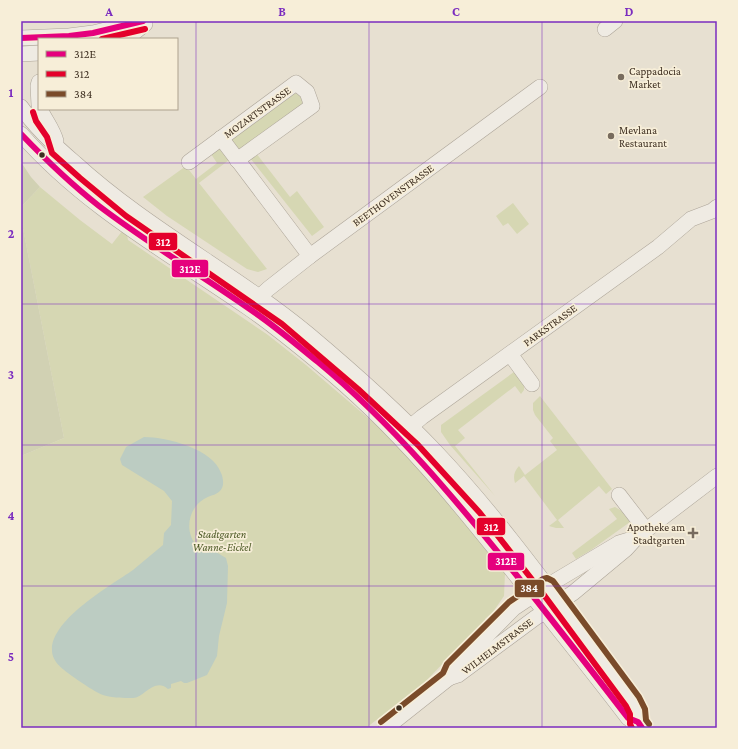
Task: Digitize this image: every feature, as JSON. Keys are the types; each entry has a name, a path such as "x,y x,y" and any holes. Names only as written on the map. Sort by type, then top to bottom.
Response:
{"street":[{"path":"21,38 93,34 143,21"},
{"path":"122,38 136,32 150,21"},
{"path":"21,54 38,53"},
{"name":"MOZARTSTRASSE","path":"237,160 312,106 307,92 296,83 221,138 237,160 310,256"},
{"name":"BEETHOVENSTRASSE","path":"253,303 274,283 540,87"},
{"path":"21,107 33,123 96,182 253,303 337,377 399,436 442,484 532,595 628,718 640,725"},
{"path":"40,110 54,134 58,148"},
{"path":"21,134 53,168 83,194 121,222 253,303 308,334 410,426 436,452 486,508 547,586 633,702 638,712 640,725"},
{"path":"189,162 221,138"},
{"name":"PARKSTRASSE","path":"399,436 422,417 658,247 691,219 712,212 717,207"},
{"path":"510,354 532,384"},
{"name":"WILHELMSTRASSE","path":"386,728 449,678 458,675 573,593 626,549 642,533 717,476"},
{"path":"619,495 642,533"},
{"name":"WILHELMSTRASSE","path":"449,678 453,670 514,608 547,586 619,544 642,533"}],"green space":[{"path":"294,93 301,98 301,107 242,152 231,143 232,135"},
{"path":"219,148 229,160 199,183 267,269 258,272 247,269 167,216 143,197 186,166 196,179 217,163 211,154"},
{"path":"256,153 290,197 297,191 324,227 312,236 250,158"},
{"path":"21,162 40,187 21,207"},
{"name":"Stadtgarten Wanne-Eickel","path":"40,187 112,244 123,230 127,235 128,240 268,335 306,365 388,435 416,462 505,573 504,596 493,612 485,619 485,626 455,657 450,656 425,682 366,728 21,728 21,456 64,438 21,218 21,207"},
{"path":"513,203 529,224 517,234 508,223 503,226 496,216"},
{"path":"21,218 64,438 21,456"},
{"path":"514,372 524,385 524,390 521,394 515,386 458,430 465,438 455,446 495,496 450,445 441,432 441,425"},
{"path":"540,396 612,489 606,494 599,486 558,520 564,528 549,526 557,520 524,476 515,483 514,481 515,472 519,466 525,475 557,450 550,441 553,438 535,415 533,410 533,403"},
{"path":"615,507 622,511 630,522 576,559 572,553 617,519 609,509"}],"shaded area":[{"path":"144,437 165,439 199,451 209,457 221,473 223,478 223,486 221,490 217,494 204,499 196,506 191,515 189,525 193,541 200,549 216,552 226,558 228,566 227,603 219,636 217,656 207,675 187,683 181,681 171,684 171,688 168,689 158,685 133,698 114,697 99,693 70,675 56,662 52,651 54,639 71,616 97,594 133,570 163,545 164,533 171,525 172,501 164,491 122,465 120,459 126,447"}],"transit line":[{"name":"312E","path":"21,38 69,36 93,33 143,21"},
{"name":"312","path":"106,38 145,29"},
{"name":"312","path":"33,112 36,121 47,137 52,153 80,178 126,216 282,324 358,389 418,445 480,513 541,591 626,706 630,714 630,724 632,728"},
{"name":"312E","path":"21,134 59,172 99,206 137,234 270,324 318,362 373,411 448,492 518,577 628,718 638,722 642,728"},
{"name":"384","path":"381,722 443,673 447,664 509,602 543,579 547,578 553,581 639,697 645,709 646,720 649,724"}],"place":[{"name":"Cappadocia Market","path":"621,77"},
{"name":"Mevlana Restaurant","path":"611,136"},
{"name":"Apotheke am Stadtgarten","path":"693,533"}]}
